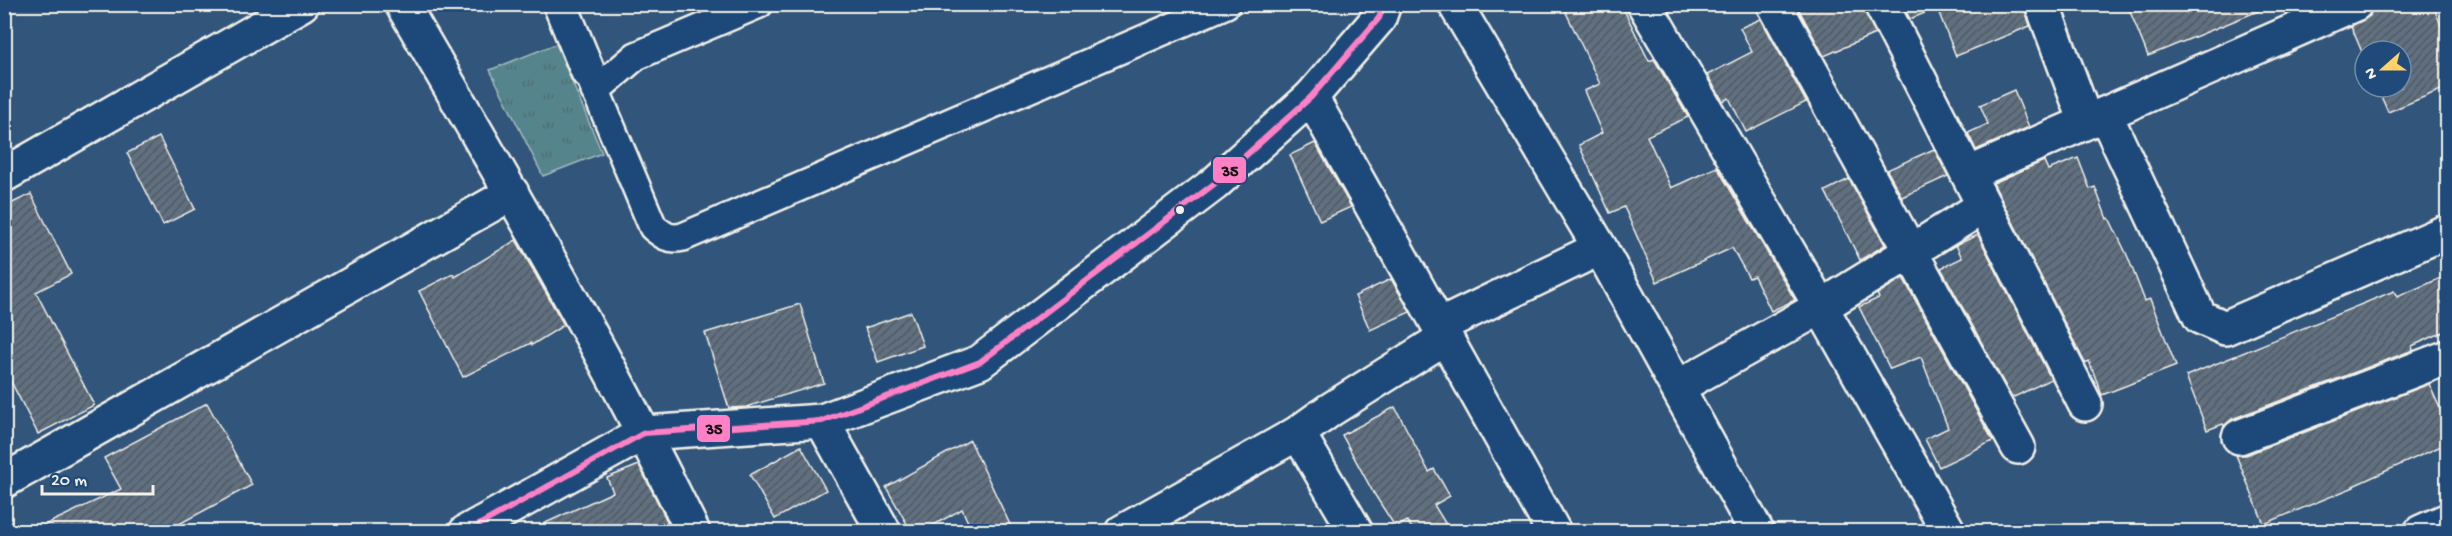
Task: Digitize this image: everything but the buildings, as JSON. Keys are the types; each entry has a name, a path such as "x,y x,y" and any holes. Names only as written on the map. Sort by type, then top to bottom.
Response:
{"street":[{"path":"4,176 303,4"},
{"path":"402,4 512,193 644,433 693,531"},
{"path":"591,81 636,56 759,4"},
{"path":"570,8 591,81 653,226 663,236 672,240 1226,4"},
{"path":"466,531 644,433 822,421 980,362 1214,184 1311,97 1380,18 1384,4"},
{"path":"1455,4 1600,248 1757,531"},
{"path":"1644,4 1947,529"},
{"path":"1774,4 2018,447"},
{"path":"1881,4 2085,404"},
{"path":"2042,4 2096,118 2200,317 2224,328 2448,231"},
{"path":"1968,174 2355,4"},
{"path":"1311,97 1554,531"},
{"path":"4,481 512,193"},
{"path":"1678,387 1821,308 1984,206"},
{"path":"1122,531 1298,433 1443,331 1600,248"},
{"path":"2239,437 2448,357"},
{"path":"822,421 884,531"},
{"path":"1298,433 1356,531"},
{"path":"2421,531 2448,520"}],"green space":[{"path":"556,44 602,153 543,176 490,70"}],"transit line":[{"name":"35","path":"466,532 644,433 822,421 980,362 1214,184 1311,97 1379,18 1384,4"}]}
